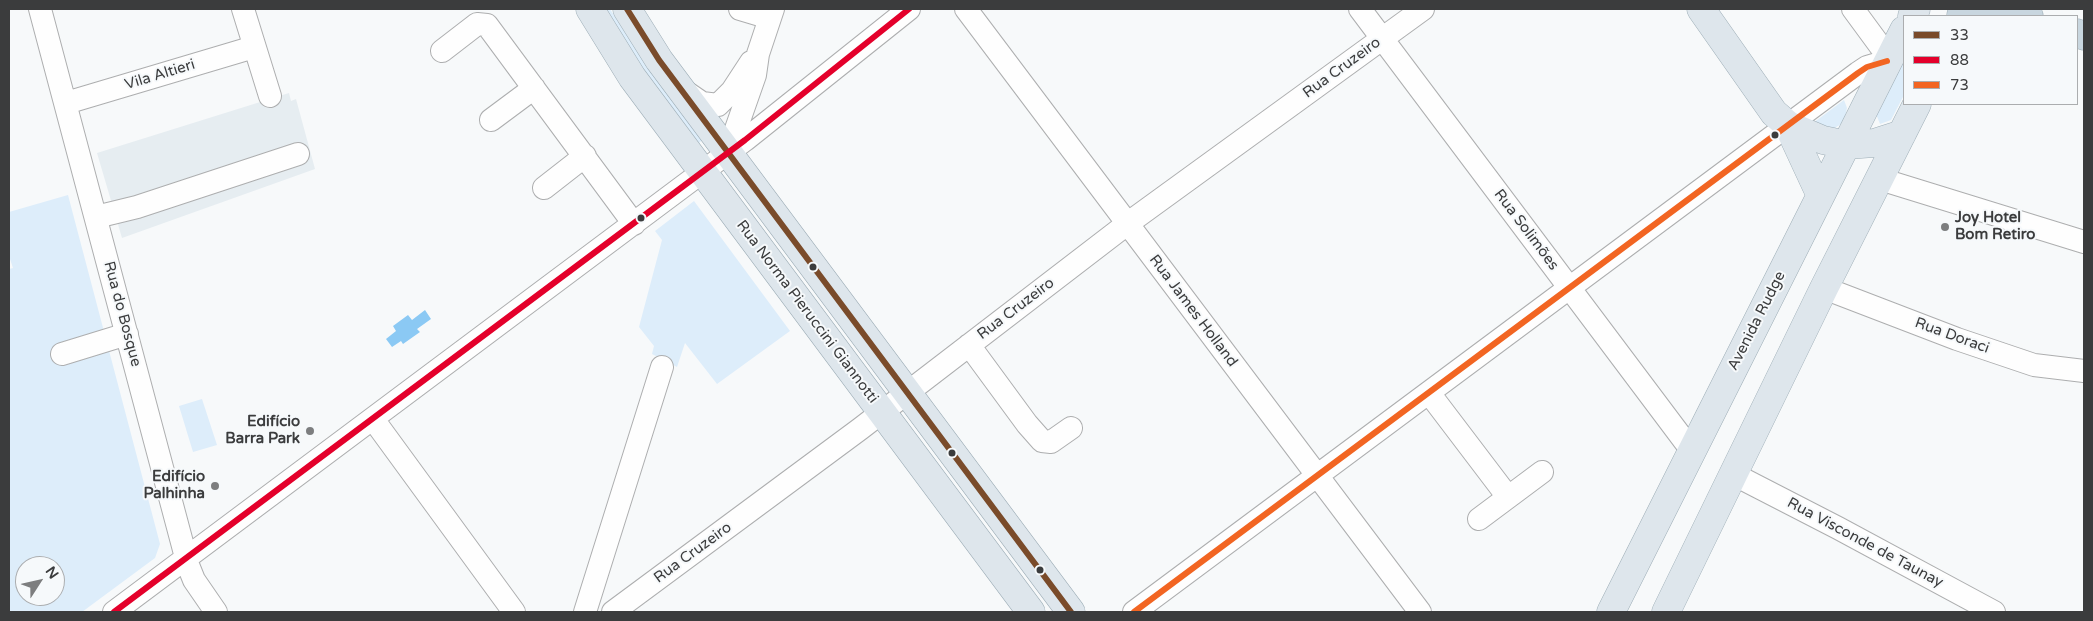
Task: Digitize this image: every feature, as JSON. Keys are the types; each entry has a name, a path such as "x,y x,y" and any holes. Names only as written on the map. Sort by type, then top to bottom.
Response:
{"highway":[{"path":"1962,13 1997,12 2026,15"}],"main road":[{"name":"Rua Norma Pieruccini Giannotti","path":"590,9 632,78 1030,612"},
{"path":"627,9 680,88 1071,612"},
{"path":"1701,9 1774,113 1788,125 1823,140 1847,145 1874,143 1902,134"},
{"name":"Avenida Rudge","path":"1610,612 1903,32"},
{"path":"1666,612 1735,475 1824,288 1916,105"},
{"path":"1788,125 1820,194"}],"street":[{"name":"Rua do Bosque","path":"40,9 186,558 194,580 216,612"},
{"path":"243,9 270,96"},
{"path":"728,152 755,75 758,54 772,14 740,9"},
{"path":"114,612 634,224 908,9"},
{"name":"Rua James Holland","path":"966,9 1420,612"},
{"name":"Rua Solimões","path":"1360,9 1692,451"},
{"name":"Rua Cruzeiro","path":"613,612 882,412 1127,224 1423,9"},
{"path":"1134,612 1430,394 1867,67 1888,60 1853,9"},
{"path":"442,51 477,24 485,24 634,224"},
{"name":"Vila Altieri","path":"66,103 254,47"},
{"path":"680,88 702,103 718,105 732,91 758,54"},
{"path":"491,120 534,88"},
{"path":"96,217 137,207 298,154"},
{"path":"544,188 585,156"},
{"path":"1880,179 2084,242"},
{"name":"Rua Doraci","path":"1824,288 1957,339 2034,365 2084,371"},
{"path":"62,354 127,334"},
{"path":"969,345 1027,424 1042,441 1051,442 1070,428"},
{"path":"586,612 662,367"},
{"path":"1430,394 1508,497"},
{"path":"373,419 514,612"},
{"path":"1478,519 1542,472"},
{"name":"Rua Visconde de Taunay","path":"1735,475 1994,612"}],"shaded area":[{"path":"605,9 610,9 648,68 702,140 699,143 644,70"},
{"path":"1903,59 1903,97 1891,120 1880,124 1876,114"},
{"path":"289,93 291,101 296,99 315,169 122,238 97,153"},
{"path":"1844,100 1847,108 1844,122 1835,128 1821,129 1813,123"},
{"path":"68,195 160,544 155,558 82,612 9,612 9,269 13,268 9,256 9,212"},
{"path":"694,201 790,331 717,384 685,343 677,367 652,354 654,346 639,327 662,240 655,231"},
{"path":"202,399 217,445 193,452 179,406"}],"water":[{"path":"425,310 431,319 417,329 420,332 403,344 401,341 392,347 386,339 396,331 393,326 408,315 412,320"}],"transit line":[{"name":"33","path":"627,9 659,60 1071,612"},
{"name":"88","path":"114,612 745,140 909,9"},
{"name":"73","path":"1134,612 1858,73 1867,67 1887,61"}],"place":[{"name":"Joy Hotel Bom Retiro","path":"1945,227"},
{"name":"Edifício Barra Park","path":"310,431"},
{"name":"Edifício Palhinha","path":"215,486"}]}
